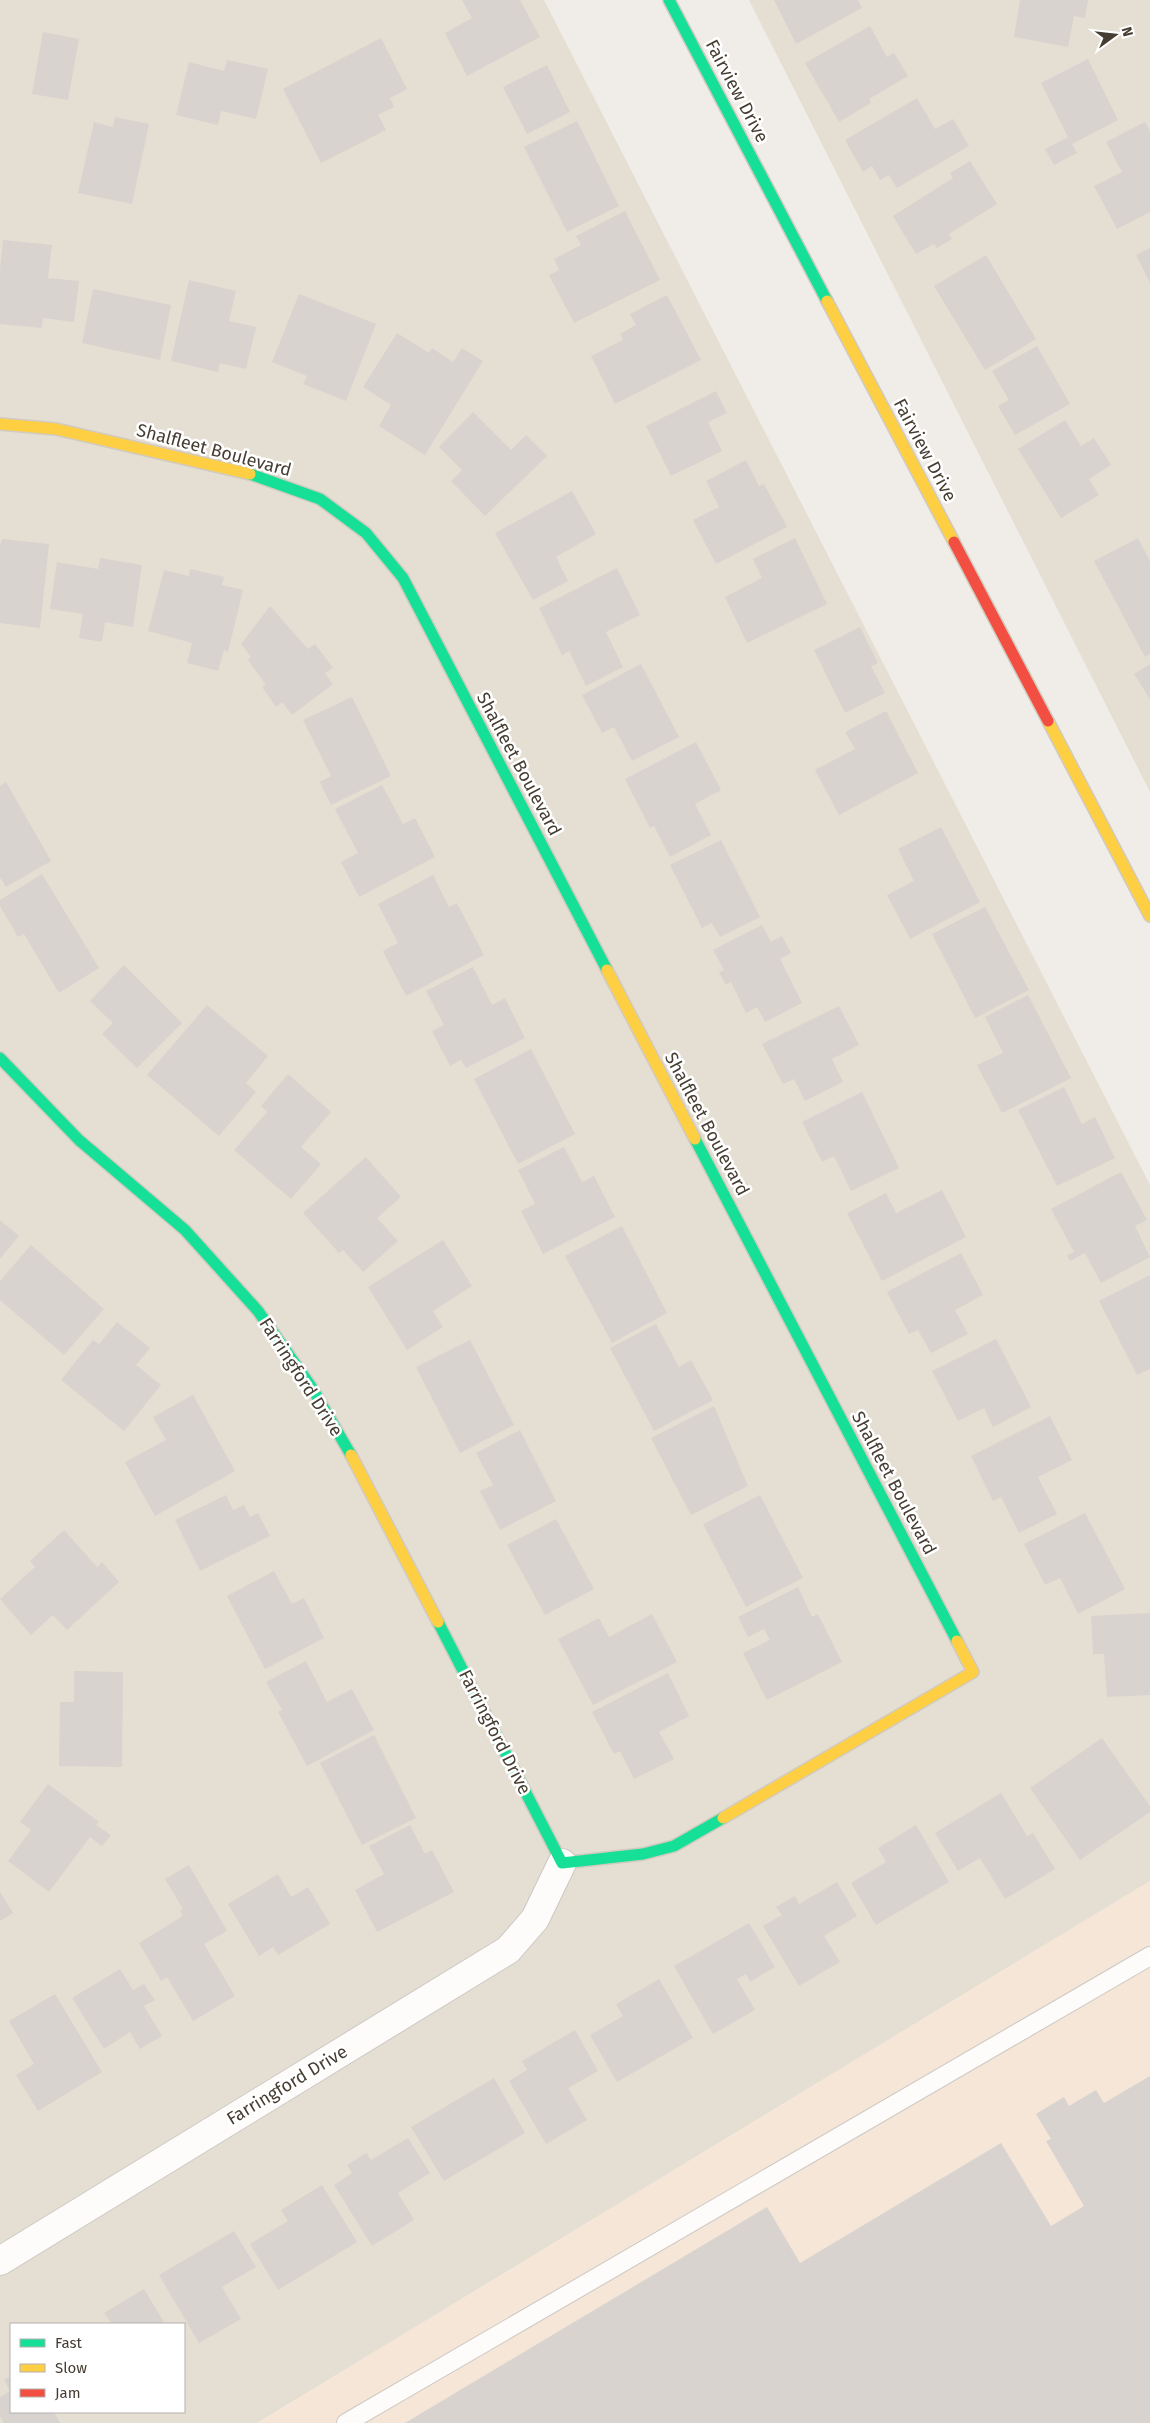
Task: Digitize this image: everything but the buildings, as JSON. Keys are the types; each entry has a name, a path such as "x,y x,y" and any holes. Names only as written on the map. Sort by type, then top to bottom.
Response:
{"street":[{"name":"Fairview Drive","path":"669,0 1150,916"},
{"name":"Shalfleet Boulevard","path":"0,424 56,429 195,461 253,475 320,499 366,532 402,578 973,1672 674,1846 643,1854 562,1863"},
{"name":"Farringford Drive","path":"0,1058 79,1140 184,1230 258,1311 302,1373 360,1471 562,1863 535,1919 508,1950 0,2261"}],"lane":[{"path":"346,2423 1150,1956"}],"shaded area":[{"path":"0,0 544,0 1150,1185 1150,1881 257,2423 0,2423"},
{"path":"749,0 1150,0 1150,792"},
{"path":"1150,1881 1150,2423 257,2423"}],"traffic: fast":[{"path":"669,0 827,301"},
{"path":"250,474 320,499 366,533 403,578 607,970"},
{"path":"0,1058 79,1140 185,1230 258,1311 312,1388 351,1455"},
{"path":"695,1139 957,1641"},
{"path":"438,1622 562,1863 643,1854 674,1846 723,1818"}],"traffic: slow":[{"path":"827,301 954,542"},
{"path":"0,424 56,429 250,474"},
{"path":"1048,721 1150,916"},
{"path":"607,970 695,1139"},
{"path":"351,1455 438,1622"},
{"path":"723,1818 973,1672 957,1641"}],"traffic: jam":[{"path":"954,542 1048,721"}]}
